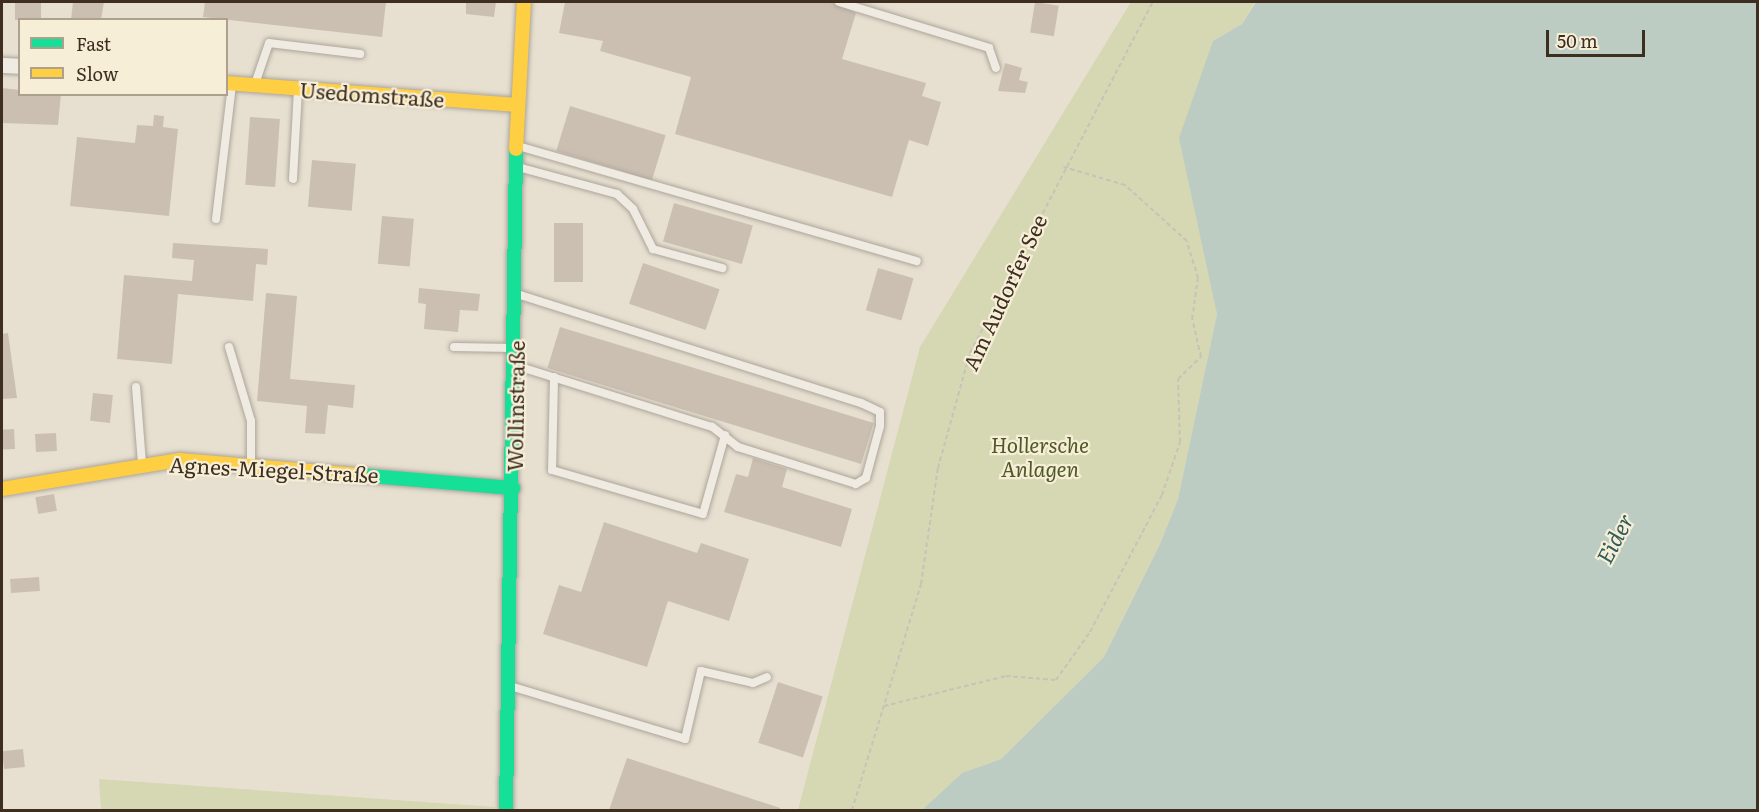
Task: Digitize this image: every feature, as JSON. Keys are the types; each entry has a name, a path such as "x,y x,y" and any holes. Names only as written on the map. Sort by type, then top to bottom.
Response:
{"street":[{"name":"Wollinstraße","path":"506,810 517,366 516,145 524,2"},
{"path":"2,65 18,66"},
{"name":"Usedomstraße","path":"229,83 517,105"},
{"name":"Agnes-Miegel-Straße","path":"2,489 141,463 251,467 513,488"}],"lane":[{"path":"840,2 989,48 996,68"},
{"path":"255,85 269,43 360,54"},
{"path":"293,179 298,88"},
{"path":"216,219 228,96"},
{"path":"516,145 917,261"},
{"path":"516,166 617,194 633,209 653,249 722,268"},
{"path":"517,294 861,402 880,412 881,418 862,484 738,447 725,435 517,366"},
{"path":"229,347 251,421 251,467"},
{"path":"454,347 517,349"},
{"path":"554,377 552,470 703,514 725,435"},
{"path":"136,387 141,463"},
{"path":"508,686 685,739 701,671 753,683 767,677"}],"path":[{"name":"Am Audorfer See","path":"852,810 921,584 938,468 970,353 1064,167 1153,2"},
{"path":"883,706 1006,676 1056,680 1090,632 1162,495 1180,442 1178,379 1201,357 1192,319 1198,278 1187,241 1125,185 1064,167"}],"green space":[{"name":"Hollersche Anlagen","path":"1131,2 1255,2 1242,24 1213,41 1210,271 1217,314 1178,499 1160,544 1104,657 1001,759 962,773 922,810 853,810 855,800 852,810 798,810 920,347"},
{"path":"99,779 495,807 495,810 101,810"}],"water":[{"name":"Eider","path":"1256,2 1757,2 1757,810 922,810 962,773 1001,759 1104,657 1160,544 1178,499 1217,314 1179,138 1213,41 1242,24"}],"building":[{"path":"15,2 41,2 41,18 15,20"},
{"path":"73,2 104,2 101,18 71,18"},
{"path":"205,2 386,2 382,37 203,17"},
{"path":"466,2 496,2 494,17 466,14"},
{"path":"565,2 833,3 856,13 842,59 926,83 922,96 941,102 928,146 909,140 892,197 675,134 691,77 600,51 603,41 559,33"},
{"path":"1035,2 1059,6 1054,36 1030,33"},
{"path":"1005,63 1022,68 1019,80 1028,82 1025,93 998,91"},
{"path":"2,88 18,90 18,96 61,96 58,125 2,123"},
{"path":"570,106 666,135 652,180 556,151"},
{"path":"154,115 164,116 163,127 178,129 169,216 70,206 77,137 135,143 137,125 153,126"},
{"path":"250,117 280,119 275,187 245,185"},
{"path":"312,160 356,164 352,211 308,207"},
{"path":"674,203 753,226 742,264 663,241"},
{"path":"382,216 414,219 410,267 378,264"},
{"path":"554,223 583,223 583,282 554,282"},
{"path":"173,243 268,249 267,265 256,264 253,301 178,294 172,364 117,359 124,275 192,281 194,260 172,258"},
{"path":"643,263 720,289 706,330 629,304"},
{"path":"878,268 914,278 901,320 866,310"},
{"path":"419,288 480,294 478,311 460,310 458,332 424,329 426,304 418,303"},
{"path":"266,293 297,296 290,379 355,385 353,408 328,405 325,434 305,433 307,406 257,401"},
{"path":"560,327 874,423 861,464 547,368"},
{"path":"8,333 17,398 2,399 2,334"},
{"path":"93,393 113,395 110,423 90,421"},
{"path":"14,429 15,449 3,450 2,430"},
{"path":"56,433 57,451 36,452 35,434"},
{"path":"753,458 787,469 782,487 852,509 841,547 724,512 736,474 748,477"},
{"path":"54,494 57,511 38,514 35,497"},
{"path":"604,522 697,553 701,543 749,559 729,621 668,601 647,667 543,634 559,585 581,592"},
{"path":"39,577 40,591 11,593 10,579"},
{"path":"778,682 823,697 803,757 758,743"},
{"path":"23,749 25,767 4,769 2,751"},
{"path":"627,758 780,808 780,810 609,810"}],"traffic: fast":[{"path":"506,810 516,149"},
{"path":"360,475 513,488"}],"traffic: slow":[{"path":"516,149 524,2"},
{"path":"228,83 517,105"},
{"path":"2,489 180,460 360,475"}]}
